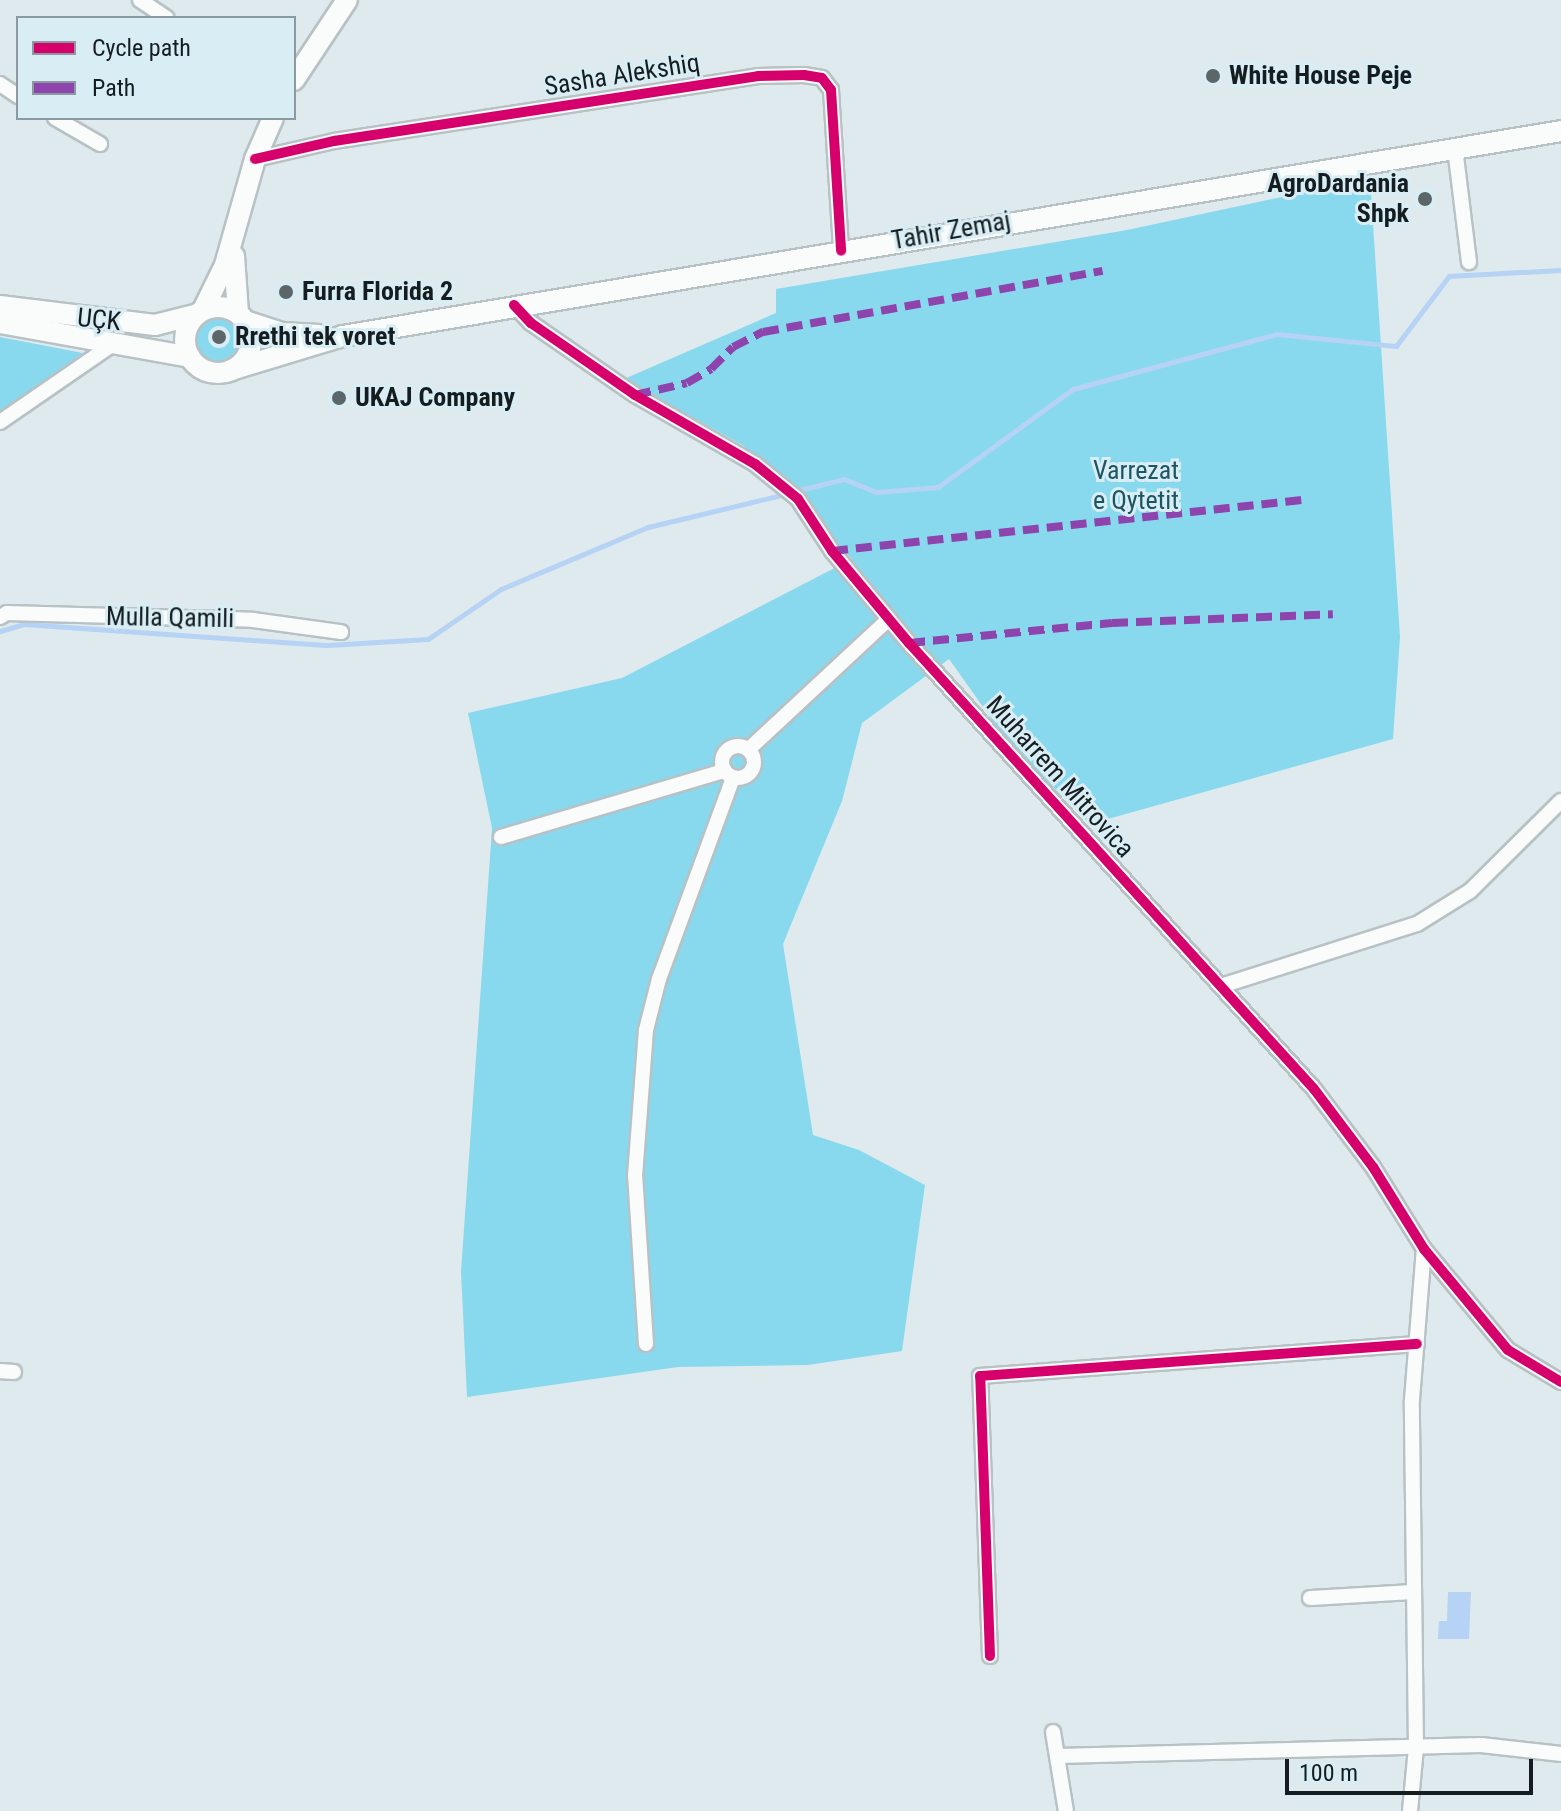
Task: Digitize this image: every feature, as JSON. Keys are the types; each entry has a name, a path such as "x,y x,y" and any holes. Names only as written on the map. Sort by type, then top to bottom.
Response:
{"main road":[{"path":"296,77 347,0"},
{"path":"235,232 241,317 249,349 231,370 213,372 190,357 187,329 201,312 235,232 255,159 272,120"},
{"name":"Tahir Zemaj","path":"231,370 343,336 514,305 1561,131"},
{"name":"UÇK","path":"0,306 155,325 201,312"},
{"path":"201,312 219,307 241,317"},
{"name":"Tahir Zemaj","path":"241,317 282,333 343,336"},
{"name":"UÇK","path":"0,323 190,357"}],"street":[{"path":"140,0 164,16"},
{"name":"Sasha Alekshiq","path":"255,159 334,141 743,78 804,75 822,78 831,90 841,251"},
{"path":"58,120 100,144"},
{"path":"1455,148 1469,262"},
{"name":"Muharrem Mitrovica","path":"514,305 531,323 635,395 780,484 798,499 832,551 889,619 1314,1089 1373,1167 1424,1249 1508,1350 1561,1382"},
{"path":"0,422 116,342"},
{"name":"Mulla Qamili","path":"0,617 7,613 253,620 341,632"},
{"path":"646,1344 635,1176 646,1030 659,979 728,774 721,761 729,748 749,749 889,619"},
{"path":"501,837 752,770 749,749"},
{"path":"1221,986 1417,924 1470,891 1561,801"},
{"path":"1410,1811 1416,1748 1417,1344 1424,1249"},
{"path":"990,1656 980,1376 1417,1344"},
{"path":"1310,1598 1414,1592"},
{"path":"1053,1732 1066,1811"},
{"path":"1058,1756 1481,1745 1561,1754"}],"green space":[{"name":"Varrezat e Qytetit","path":"1370,178 1400,637 1393,739 1090,824 1008,742 949,659 862,723 842,801 783,944 813,1135 859,1150 925,1185 902,1351 808,1365 678,1367 467,1397 461,1272 492,828 468,713 622,678 852,559 744,446 624,379 776,313 776,289 1127,230"},
{"path":"220,315 237,322 244,339 237,356 220,363 203,356 196,339 203,322"},
{"path":"0,337 83,353 0,412"}],"shaded area":[{"path":"1448,1592 1471,1592 1469,1639 1438,1639 1439,1621 1447,1621"}],"waterway":[{"path":"795,491 844,479 877,492 938,487 1073,389 1277,334 1396,346 1449,276 1561,270"},
{"path":"0,631 24,624 328,645 428,639 501,589 648,527 785,494"}],"marked path":[{"path":"635,395 687,383 711,369 733,347 763,332 1103,271"},
{"path":"832,551 1304,500"},
{"path":"909,643 1112,623 1333,614"}],"cycle path":[{"path":"255,159 334,141 758,76 804,75 822,78 831,90 841,251"},
{"path":"514,305 531,323 635,395 755,464 798,499 832,551 909,643 1314,1089 1373,1167 1424,1249 1508,1350 1561,1382"},
{"path":"990,1656 980,1376 1417,1344"}],"place":[{"name":"White House Peje","path":"1213,76"},
{"name":"AgroDardania Shpk","path":"1425,199"},
{"name":"Furra Florida 2","path":"286,292"},
{"name":"Rrethi tek voret","path":"219,337"},
{"name":"UKAJ Company","path":"339,398"}]}
